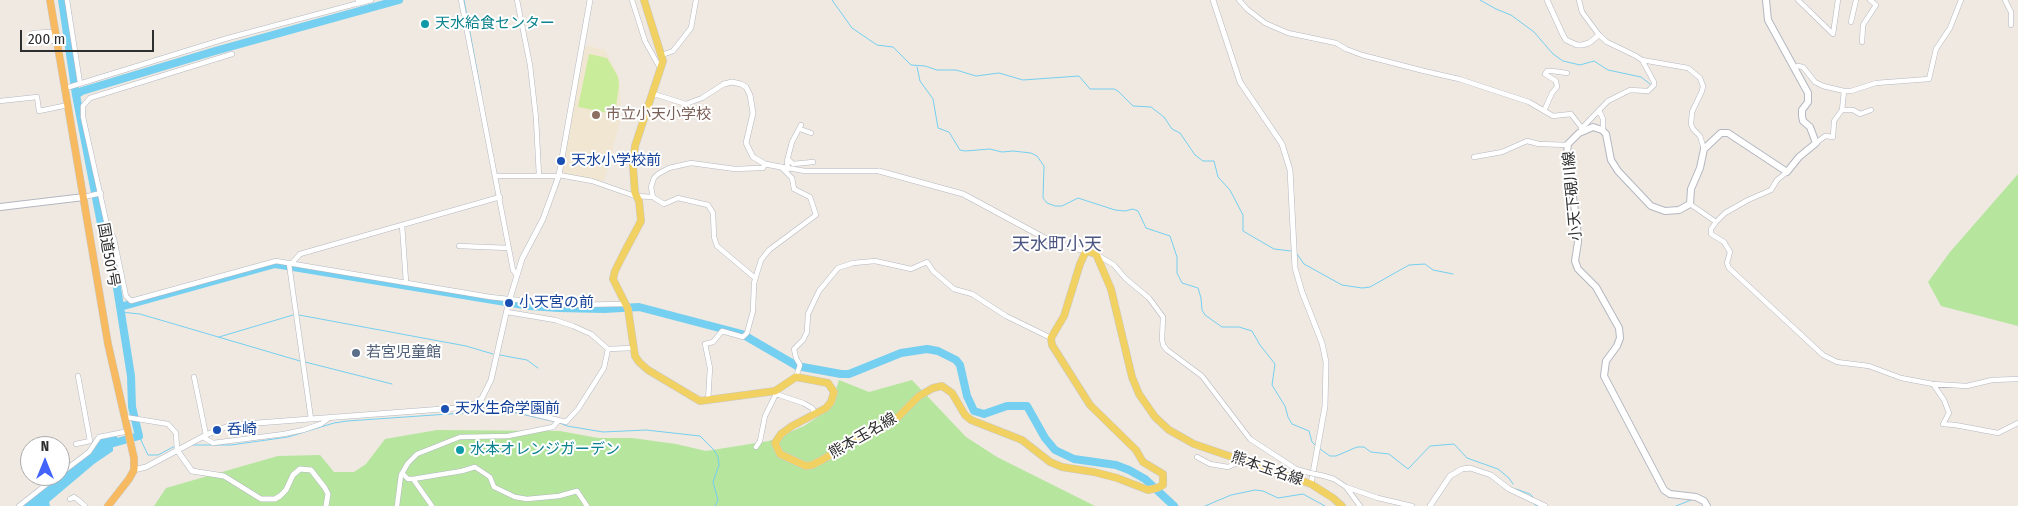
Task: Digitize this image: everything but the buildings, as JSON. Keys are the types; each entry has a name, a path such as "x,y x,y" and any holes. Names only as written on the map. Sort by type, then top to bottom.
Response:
{"highway":[{"name":"国道501号","path":"50,0 67,88 68,105 87,196 108,344 128,417 128,431 134,470"},
{"path":"108,506 134,470"}],"main road":[{"path":"644,0 663,61 654,94 635,146 633,166 641,221 624,252 613,279 628,310 633,348 639,362 648,370 700,401 775,393 798,370"},
{"path":"1603,131 1606,134 1611,160 1618,171 1651,206 1658,210 1679,210 1690,204 1691,189 1700,168 1704,149 1721,133 1728,133 1787,172 1798,158 1816,143 1810,127 1803,121 1802,116 1802,110 1808,102 1808,93 1768,20 1766,0"},
{"name":"小天下硯川線","path":"1603,131 1593,127 1580,130 1568,146 1567,153 1577,226 1578,242 1575,261 1578,269 1596,288 1619,328 1620,338 1617,346 1606,361 1604,376 1664,490 1670,494 1696,497 1704,501 1707,506"},
{"path":"0,207 87,196"},
{"path":"1051,338 1064,316 1077,272 1086,251 1096,254"},
{"name":"熊本玉名線","path":"1096,254 1111,289 1132,377 1139,394 1150,411 1169,430 1194,444 1311,484 1342,506"},
{"name":"熊本玉名線","path":"798,370 828,383 834,392 831,402 826,408 792,426 777,438 776,447 780,454 798,463 812,465 857,438 892,423 919,396 933,388 942,386 952,393 965,415 971,420 1022,440 1050,462 1062,467 1094,472 1155,489 1163,484 1163,474 1143,462 1136,450 1090,405 1052,345 1051,338"}],"street":[{"path":"67,0 79,84"},
{"path":"67,88 236,35 371,0"},
{"path":"461,0 513,270 517,275"},
{"path":"517,0 530,65 536,118 539,176"},
{"path":"475,404 487,391 509,301 522,259 550,203 558,175 590,0"},
{"path":"632,0 645,41 660,69"},
{"path":"662,55 673,51 691,28 696,0"},
{"path":"1213,0 1240,82 1282,144 1292,181 1294,260 1302,292 1325,353 1325,406 1311,484"},
{"path":"1239,0 1247,10 1265,23 1288,33 1336,43 1346,49 1362,54 1424,72 1459,79 1529,102 1553,116 1571,114 1580,130 1608,101 1630,90 1642,92 1652,89 1654,82 1642,60"},
{"path":"1547,0 1566,40 1582,45 1599,35"},
{"path":"1579,0 1582,12 1599,35 1607,42 1642,60 1688,68 1700,78 1703,86 1692,112 1692,129 1700,136 1713,141"},
{"path":"1798,0 1833,34 1838,0"},
{"path":"1851,22 1856,0"},
{"path":"1862,42 1864,25 1876,5 1870,0"},
{"path":"1794,68 1798,66 1803,68 1815,82 1823,86 1844,91 1850,91 1876,82 1929,79 1936,50 1950,28 1961,0"},
{"path":"2005,0 2011,12 2011,25"},
{"path":"33,33 50,32 52,41 57,41"},
{"path":"232,54 90,98 86,101 82,110 106,225 114,239 126,296 131,301 276,261 509,301 570,305 625,304"},
{"path":"1544,111 1552,93 1557,87 1556,81 1546,74 1547,71 1567,74"},
{"path":"654,94 686,104 702,98 724,84 732,82 746,87 753,108 746,143 753,157 765,164 788,169 840,172 880,171 963,194 1054,242 1086,251"},
{"path":"1816,143 1826,136 1833,137 1834,121 1842,110 1844,91"},
{"path":"0,101 37,97 39,111 68,105"},
{"path":"1599,110 1603,118 1603,131"},
{"path":"1842,110 1853,110 1860,114 1870,110"},
{"path":"788,169 788,158 792,142 800,127 811,133"},
{"path":"1700,136 1704,149"},
{"path":"1474,158 1502,152 1527,141 1539,144 1568,146"},
{"path":"788,158 793,164 813,162"},
{"path":"653,197 651,187 654,178 669,168 691,163 735,169 763,168 765,164"},
{"path":"708,400 710,368 706,344 713,342 722,331 743,337 745,335 754,311 755,278 761,260 816,215 810,197 794,189 792,178 780,167"},
{"path":"1787,172 1777,180 1771,190 1725,213 1711,229 1711,234 1724,242 1730,252 1727,263 1730,268 1744,279 1766,304 1798,330 1823,355 1837,362 1869,366 1901,378 1933,384 1967,386 1992,380 2018,379"},
{"path":"495,176 558,175 592,181 636,196 653,197 664,204 678,198 708,204 714,213 714,237 717,246 755,278"},
{"path":"87,196 100,193"},
{"path":"311,419 290,270 291,263 300,254 500,198"},
{"path":"1690,204 1716,222"},
{"path":"402,225 406,282"},
{"path":"459,246 509,248"},
{"path":"1096,254 1114,265 1125,278 1149,298 1163,317 1163,345 1202,376 1250,439 1296,469 1334,479 1346,487 1378,498 1412,506"},
{"path":"798,370 794,349 803,340 808,314 818,291 838,268 853,263 875,261 911,269 928,262 933,271 954,290 972,294 1006,316 1051,338"},
{"path":"507,312 555,320 573,326 591,334 608,349 633,348"},
{"path":"134,470 146,467 205,436 244,424 456,408 475,404 506,407 558,422 566,422 578,409 604,368 608,349"},
{"path":"78,376 90,441"},
{"path":"194,377 205,436 213,443 303,430 322,424 329,418"},
{"path":"1933,384 1944,400 1949,413 1943,424 1998,434 2018,423"},
{"path":"756,447 760,441 765,416 775,393 803,402 812,408 814,414"},
{"path":"128,417 168,424 176,433 178,449 192,471 224,476 261,500 274,499 280,496 300,469 311,470 326,488 328,494 326,506"},
{"path":"397,506 402,473 417,454 460,437 508,436 553,427 558,422"},
{"path":"76,444 128,431"},
{"path":"70,466 89,452 99,437"},
{"path":"1197,457 1210,464 1228,467 1242,461"},
{"path":"402,473 408,479 413,479 475,467 490,477 494,487 515,497 527,499 559,496 576,491 587,506"},
{"path":"1430,506 1450,476 1462,469 1470,468 1492,475 1509,489 1545,506"},
{"path":"413,479 432,506"},
{"path":"19,506 45,486"},
{"path":"1346,487 1360,506"},
{"path":"70,499 74,497 85,506"}],"shaded area":[{"name":"市立小天小学校","path":"589,46 605,50 618,74 620,84 621,118 604,181 601,182 560,173 585,47"}],"green space":[{"path":"589,54 607,58 618,77 619,85 615,114 578,107"},
{"path":"2018,174 2018,326 1941,306 1928,282 1950,252"},
{"path":"839,380 869,392 912,380 966,437 997,457 1095,506 154,506 166,488 278,456 320,455 334,472 354,472 366,464 385,439 437,430 560,431 598,438 632,438 676,444 706,451 769,441 804,426 830,409"}],"water":[{"path":"117,436 119,444 113,446 113,451 70,484 70,468 88,455 101,439"},
{"path":"46,486 68,486 49,502 50,506 22,506"}],"waterway":[{"path":"62,0 76,95 103,234 112,256 131,376 132,407 139,436 110,444"},
{"path":"76,95 82,91 215,51 399,0"},
{"path":"464,0 481,92"},
{"path":"832,0 852,28 877,45 893,47 911,65 925,66 937,70 956,70 976,76 999,73 1023,80 1079,76 1090,89 1114,89 1133,106 1151,107 1164,117 1172,129 1180,133 1195,155 1203,161 1214,161 1218,177 1230,190 1243,215 1243,231 1274,249 1291,251"},
{"path":"1480,0 1511,15 1534,32 1553,54 1563,61 1580,65 1594,61 1608,70 1641,77 1650,84"},
{"path":"361,7 362,12"},
{"path":"917,67 920,81 933,99 938,128 949,132 960,150 990,149 1002,152 1031,153 1037,156 1044,166 1043,198 1047,203 1062,206 1078,198 1115,210 1125,211 1133,209 1138,211 1146,228 1170,236 1177,257 1177,273 1182,283 1198,288 1202,310 1205,315 1222,327 1239,327 1252,331 1275,364 1272,385 1285,406 1288,417 1292,424 1309,431 1312,442 1316,446"},
{"path":"1297,254 1304,264 1342,285 1362,288 1370,287 1409,265 1425,264 1433,270 1453,274"},
{"path":"120,307 275,264 530,306 604,309 639,307 742,334 797,366 841,374 849,374 901,353 927,349 938,351 956,360 960,365 967,396 974,411 984,414 1007,406 1027,406 1045,438 1055,450 1074,459 1116,465 1129,470 1145,479 1174,506"},
{"path":"120,312 140,314 300,361"},
{"path":"219,337 293,315"},
{"path":"299,315 466,346 493,354"},
{"path":"500,355 527,360 538,368"},
{"path":"305,362 392,384"},
{"path":"192,445 231,445 288,437 347,421 492,411 508,411 556,422"},
{"path":"560,423 567,426 603,432 646,430 700,436 714,450 718,457 719,465 713,482 718,500 715,506"},
{"path":"139,436 148,455 158,455 175,446"},
{"path":"1320,449 1330,456 1336,456 1357,447 1364,447 1371,452 1389,454 1408,469 1430,446 1454,444 1467,458 1498,469 1513,484"},
{"path":"1516,489 1533,497"},
{"path":"1205,506 1231,495 1255,490 1263,491 1278,498 1303,494 1325,506"},
{"path":"1676,506 1691,500"}],"place":[{"name":"天水給食センター","path":"425,24"},
{"name":"市立小天小学校","path":"596,115"},
{"name":"天水小学校前","path":"561,161"},
{"name":"小天宮の前","path":"509,303"},
{"name":"若宮児童館","path":"356,353"},
{"name":"天水生命学園前","path":"445,409"},
{"name":"呑崎","path":"217,430"},
{"name":"水本オレンジガーデン","path":"460,450"}],"district":[{"name":"天水町小天","path":"1057,245"}]}
